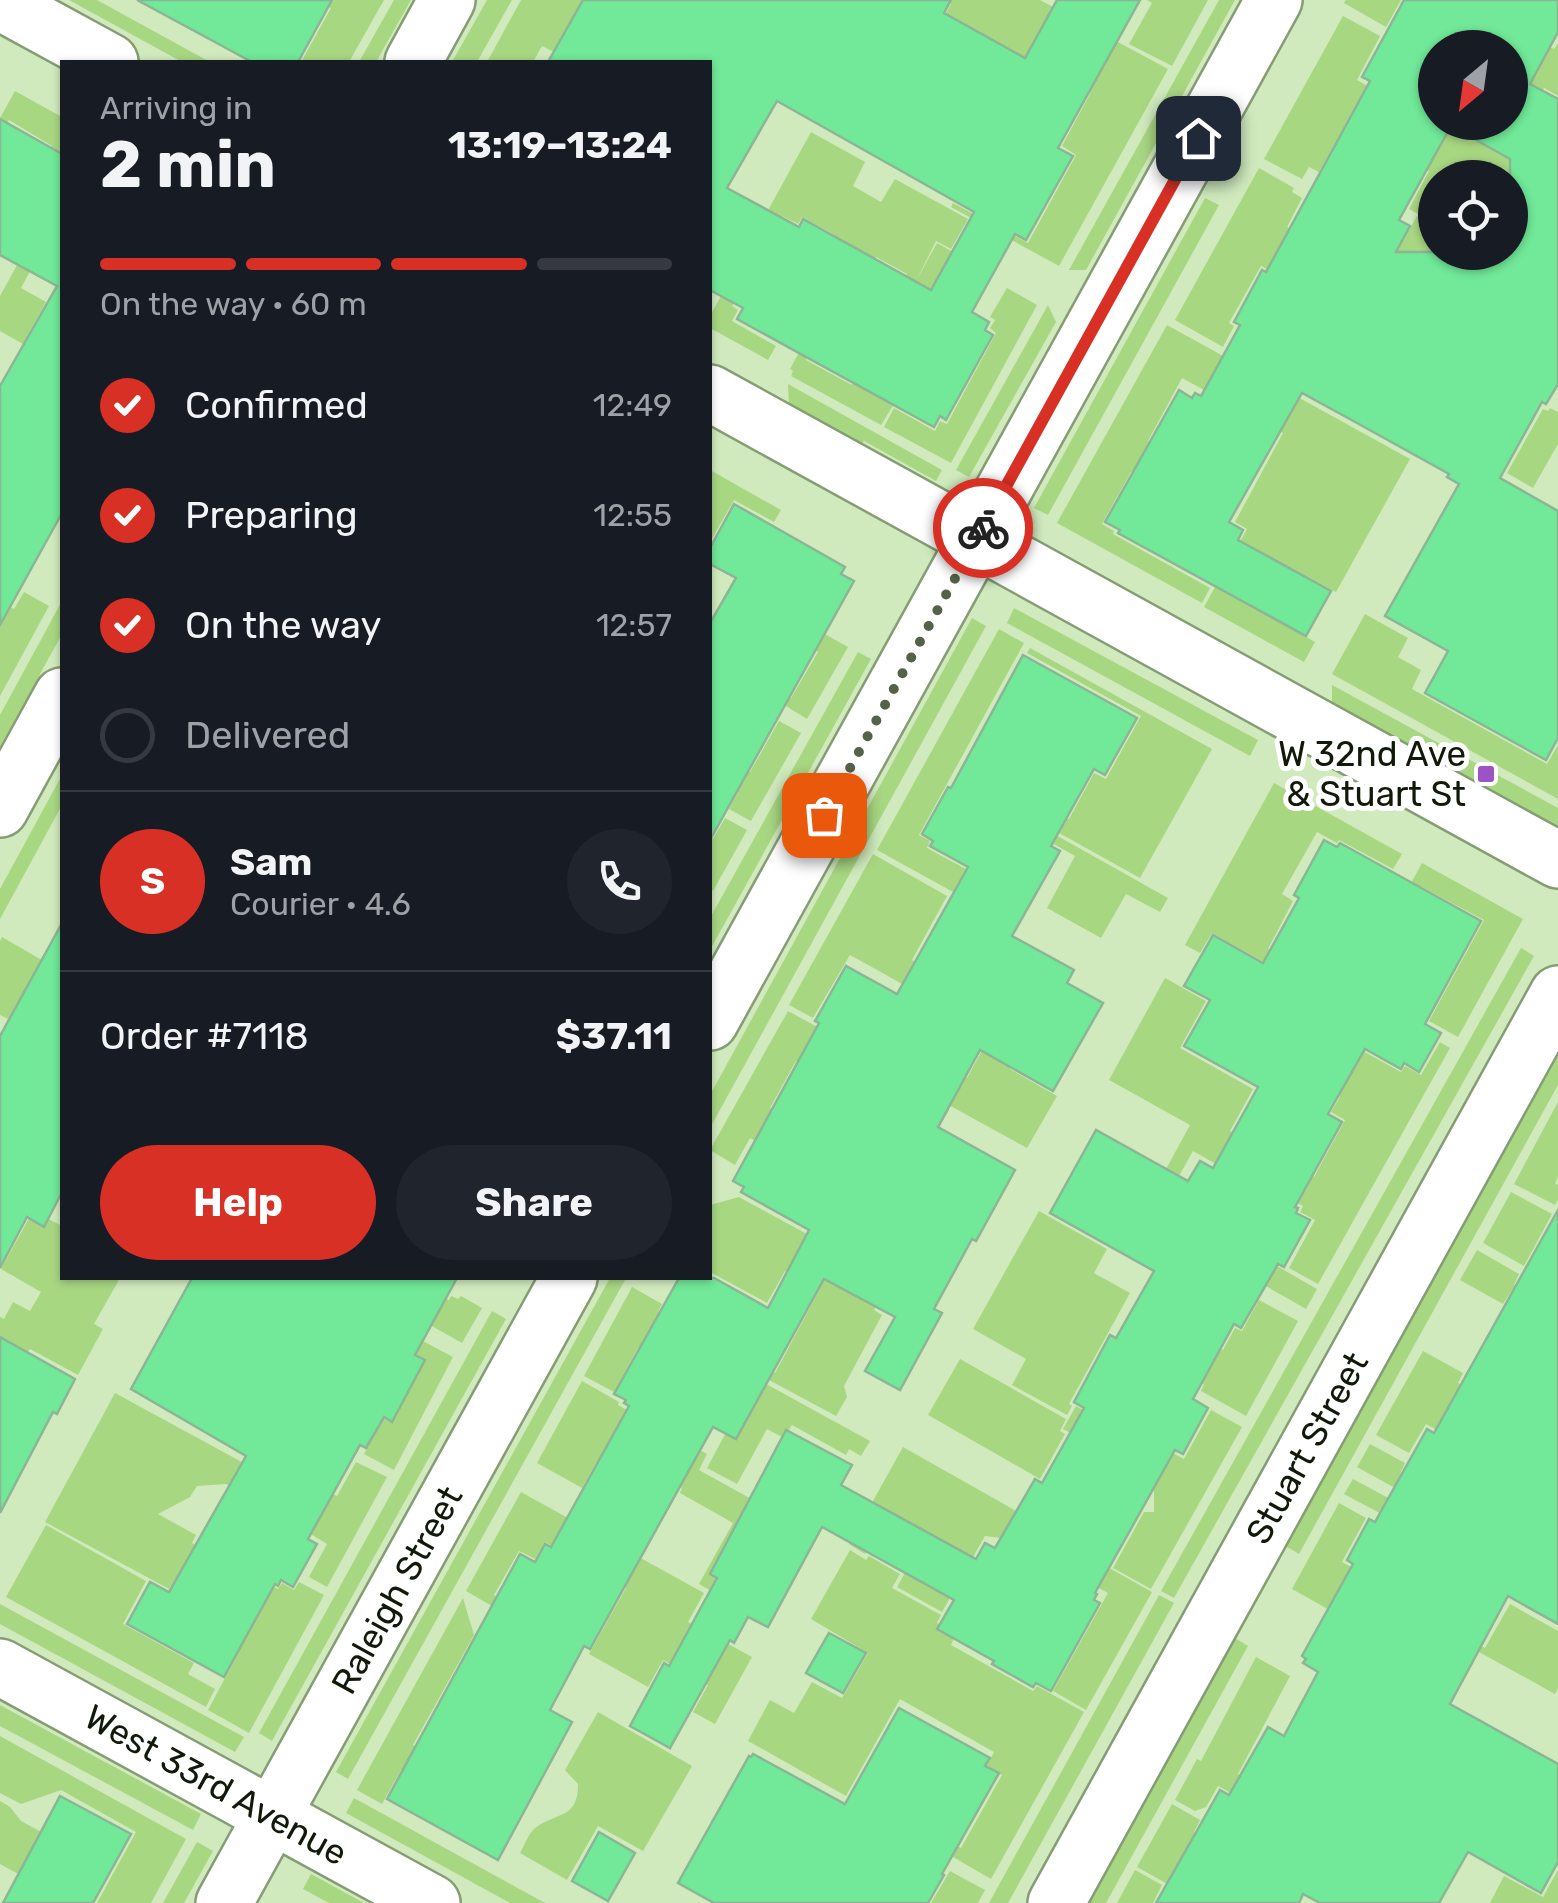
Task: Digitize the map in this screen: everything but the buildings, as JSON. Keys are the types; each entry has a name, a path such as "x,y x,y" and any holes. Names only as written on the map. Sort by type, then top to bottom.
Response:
{"street":[{"path":"413,60 447,0"},
{"path":"712,1018 1274,0"},
{"path":"0,2 106,60"},
{"path":"712,395 1558,860"},
{"path":"0,810 60,700"},
{"name":"Stuart Street","path":"1056,1903 1558,994"},
{"name":"Raleigh Street","path":"224,1903 568,1280"},
{"name":"West 33rd Avenue","path":"0,1667 432,1903"}],"green space":[{"path":"69,0 97,0 206,60 178,60"},
{"path":"317,0 384,0 350,60 302,60 331,8"},
{"path":"394,0 411,0 377,60 360,60"},
{"path":"487,0 512,0 478,60 453,60"},
{"path":"521,0 582,0 575,13 585,20 554,52 542,46 534,60 488,60"},
{"path":"945,0 1040,0 1168,69 1059,266 951,207 953,203 1028,243 1076,155 1062,146 1091,92 990,38 969,75 925,51 951,4"},
{"path":"1147,0 1208,0 1172,66 1129,44 1152,3"},
{"path":"1219,0 1235,0 1086,270 1069,270"},
{"path":"1401,0 1386,27 1344,3"},
{"path":"1473,4 1520,30 1504,30"},
{"path":"1343,16 1380,36 1357,80 1418,113 1418,140 1496,140 1558,169 1528,175 1528,160 1418,160 1418,165 1406,159 1412,146 1352,112 1319,172 1309,167 1302,179 1264,159"},
{"path":"1528,35 1554,49 1558,43 1558,96 1544,88 1528,116 1528,66 1532,53 1528,50"},
{"path":"15,91 60,116 60,216 21,288 46,302 23,344 0,331 0,296 50,205 45,159 52,146 9,120 0,131 0,118"},
{"path":"811,132 865,162 853,186 881,202 895,179 968,219 951,249 936,241 916,281 937,243 980,267 881,425 791,376 790,369 851,256 806,360 852,385 907,274 876,257 872,264 831,242 835,235 802,217 798,224 782,216 732,306 738,310 732,321 776,346 768,360 712,329 712,312"},
{"path":"1259,168 1294,188 1292,192 1302,198 1287,227 1381,280 1418,217 1418,269 1364,323 1261,266 1229,323 1234,326 1223,347 1175,320"},
{"path":"1418,192 1418,214 1409,209"},
{"path":"1205,198 1219,205 1048,515 1034,508"},
{"path":"1007,288 1037,305 951,463 884,427 894,408 935,431 940,421 947,424 996,333 990,328 995,320 990,317"},
{"path":"1048,305 1056,322 969,477 956,470"},
{"path":"1167,325 1410,459 1336,592 1291,568 1265,613 1315,642 1304,662 1204,607 1247,529 1235,522 1283,433 1182,378 1148,441 1245,495 1231,521 1149,476 1146,480 1131,472 1102,524 1210,588 1202,603 1057,523"},
{"path":"788,384 942,470 936,481 864,441 860,446 789,406"},
{"path":"1543,409 1558,412 1558,444 1533,488 1507,473"},
{"path":"712,471 781,510 774,522 734,500 712,538"},
{"path":"24,592 49,606 0,696 0,606 2,603 14,609"},
{"path":"60,605 60,638 0,747 0,715"},
{"path":"1014,608 1258,740 1250,756 1007,623"},
{"path":"1365,614 1408,638 1398,657 1421,670 1412,689 1547,764 1558,745 1558,799 1332,674"},
{"path":"972,618 986,626 712,1124 712,1091"},
{"path":"999,629 1024,643 919,835 930,841 927,848 977,875 964,898 877,850"},
{"path":"823,633 848,647 807,719 781,703 785,696 791,698 818,652 814,649"},
{"path":"1030,648 1212,749 1140,878 1050,828 1058,813 1069,819 1094,773 1106,779 1141,716 1027,653"},
{"path":"858,652 871,659 712,946 712,914"},
{"path":"1332,685 1558,808 1558,827 1332,704"},
{"path":"779,721 801,733 751,821 729,809 738,792 724,785 712,758 750,772"},
{"path":"60,779 60,809 0,919 0,889"},
{"path":"1274,783 1402,854 1393,869 1317,832 1282,894 1293,901 1268,949 1272,952 1266,963 1212,933 1200,953 1185,945"},
{"path":"725,818 747,830 713,891 712,839"},
{"path":"1054,834 1168,898 1160,912 1126,894 1101,938 1047,908 1075,856 1050,842"},
{"path":"873,854 947,896 912,960 1033,1028 1010,1069 1057,1096 1027,1148 945,1103 960,1076 967,1078 996,1025 931,1000 850,955 813,1018 789,1005"},
{"path":"1422,863 1523,919 1458,1037 1429,1021 1484,920 1420,886 1367,980 1360,976"},
{"path":"2,937 47,963 27,986 8,1019 0,1015"},
{"path":"1521,948 1534,956 1174,1598 1161,1591"},
{"path":"1165,978 1206,1001 1180,1048 1253,1089 1230,1131 1237,1136 1221,1167 1193,1151 1166,1199 1165,1171 1190,1125 1109,1080"},
{"path":"788,1011 821,1029 804,1064 796,1061 770,1108 778,1113 761,1144 750,1138 735,1165 712,1151"},
{"path":"1440,1042 1450,1048 1318,1284 1289,1268 1315,1220 1300,1212 1303,1206 1225,1163 1241,1136 1314,1177 1345,1120 1331,1112 1340,1097 1325,1088 1350,1044 1401,1072 1405,1066 1421,1075"},
{"path":"1558,1051 1558,1085 1299,1554 1285,1546"},
{"path":"927,1097 949,1110 898,1203 925,1219 874,1310 882,1315 844,1386 847,1397 836,1416 752,1371 756,1364 775,1373 820,1289 785,1271 767,1303 712,1273 712,1204 739,1197 847,1256"},
{"path":"1558,1102 1558,1200 1555,1205 1514,1184"},
{"path":"1511,1192 1552,1214 1524,1266 1483,1243"},
{"path":"33,1211 60,1225 60,1280 119,1280 94,1324 103,1329 78,1375 30,1349 26,1354 0,1340 0,1317 4,1319 13,1302 30,1311 41,1292 1,1269"},
{"path":"1039,1211 1107,1249 1094,1273 1130,1293 1069,1404 1072,1406 1067,1415 1012,1385 1026,1359 973,1329"},
{"path":"1178,1236 1270,1262 1317,1289 1306,1309"},
{"path":"1477,1250 1519,1274 1514,1285 1558,1310 1558,1316 1512,1290 1503,1304 1460,1280"},
{"path":"248,1280 308,1280 453,1357 394,1470 364,1454 383,1418 392,1423 426,1360 294,1289 236,1301"},
{"path":"350,1280 370,1280 429,1313 440,1295 449,1300 451,1296 461,1296 482,1308 462,1343"},
{"path":"609,1280 625,1280 348,1779 336,1772"},
{"path":"632,1287 662,1304 658,1312 746,1373 870,1441 861,1456 849,1449 846,1455 792,1425 784,1438 767,1429 737,1484 707,1468 736,1414 638,1348 614,1392 584,1376"},
{"path":"1259,1300 1298,1321 1246,1416 1201,1391 1204,1384 1178,1369 1209,1343 1223,1350 1235,1328 1242,1331"},
{"path":"492,1311 506,1319 272,1741 259,1733"},
{"path":"1423,1351 1463,1373 1458,1383 1558,1438 1558,1578 1357,1467 1370,1444 1405,1463 1400,1474 1511,1536 1499,1464 1426,1424 1409,1453 1376,1435"},
{"path":"960,1359 1066,1419 1060,1431 1065,1434 1040,1479 928,1415"},
{"path":"582,1381 707,1454 699,1470 773,1511 725,1599 699,1584 733,1523 680,1493 682,1488 657,1473 609,1470 596,1463 582,1488 537,1463"},
{"path":"115,1393 315,1502 323,1489 337,1496 356,1462 387,1477 327,1587 309,1577 327,1544 310,1530 226,1484 197,1486 190,1497 158,1514 196,1535 192,1543 278,1589 282,1583 294,1590 299,1582 324,1595 249,1733 208,1710 255,1622 175,1579 169,1589 45,1522"},
{"path":"1076,1406 1164,1455 1167,1450 1184,1459 1211,1410 1242,1427 1151,1589 1113,1568 1144,1512 1154,1512 1154,1470 1106,1452 1063,1429"},
{"path":"903,1447 1152,1592 1086,1710 1053,1691 1108,1593 1009,1539 985,1536 942,1612 897,1587 927,1533 889,1511 865,1554 849,1544"},
{"path":"1353,1479 1522,1570 1514,1585 1344,1494"},
{"path":"521,1492 704,1593 688,1622 752,1657 715,1724 693,1712 708,1685 663,1660 648,1687 589,1654 626,1588 545,1542 535,1559 519,1551 494,1595 507,1602 502,1612 466,1591"},
{"path":"1339,1503 1366,1518 1342,1562 1359,1571 1356,1576 1485,1648 1510,1604 1558,1631 1555,1694 1470,1647 1333,1612 1292,1589"},
{"path":"46,1525 146,1581 123,1624 194,1663 188,1674 215,1689 206,1707 6,1597"},
{"path":"850,1550 900,1574 892,1588 941,1615 937,1623 956,1634 951,1645 1033,1691 1037,1686 1084,1712 991,1879 941,1850 947,1840 961,1848 1002,1775 987,1766 994,1752 900,1699 846,1796 748,1741 770,1700 794,1713 812,1682 842,1698 868,1653 811,1619"},
{"path":"1159,1595 1174,1603 1008,1903 989,1903"},
{"path":"463,1598 474,1635 413,1745 424,1751 411,1775 401,1770 382,1804 357,1790"},
{"path":"0,1604 244,1737 235,1752 0,1624"},
{"path":"1233,1637 1248,1646 1106,1903 1087,1903"},
{"path":"1256,1657 1290,1676 1238,1774 1263,1789 1231,1793 1218,1786 1206,1807 1195,1811 1175,1800 1197,1759 1201,1761"},
{"path":"0,1705 201,1814 193,1830 0,1726"},
{"path":"598,1712 692,1766 643,1851 598,1826 567,1880 520,1853 533,1830 564,1814 574,1804 578,1784 565,1770"},
{"path":"0,1736 186,1839 151,1903 97,1903 136,1832 61,1790 21,1804 0,1793"},
{"path":"354,1798 545,1903 510,1903 346,1813"},
{"path":"0,1801 21,1821 43,1833 20,1875 0,1864"},
{"path":"1172,1804 1200,1820 1194,1832 1209,1840 1180,1891 1137,1867"},
{"path":"197,1842 213,1851 184,1903 163,1903"},
{"path":"1135,1870 1162,1885 1153,1903 1117,1903"},
{"path":"1558,1870 1558,1903 1490,1903 1504,1876 1543,1897"},
{"path":"950,1871 985,1890 978,1903 931,1903"},
{"path":"311,1874 364,1903 329,1903 303,1889"}],"way so far":[{"path":"824,815 983,528"}],"place":[{"name":"W 32nd Ave & Stuart St","path":"1486,774"}],"route":[{"path":"983,528 1198,138"}]}
